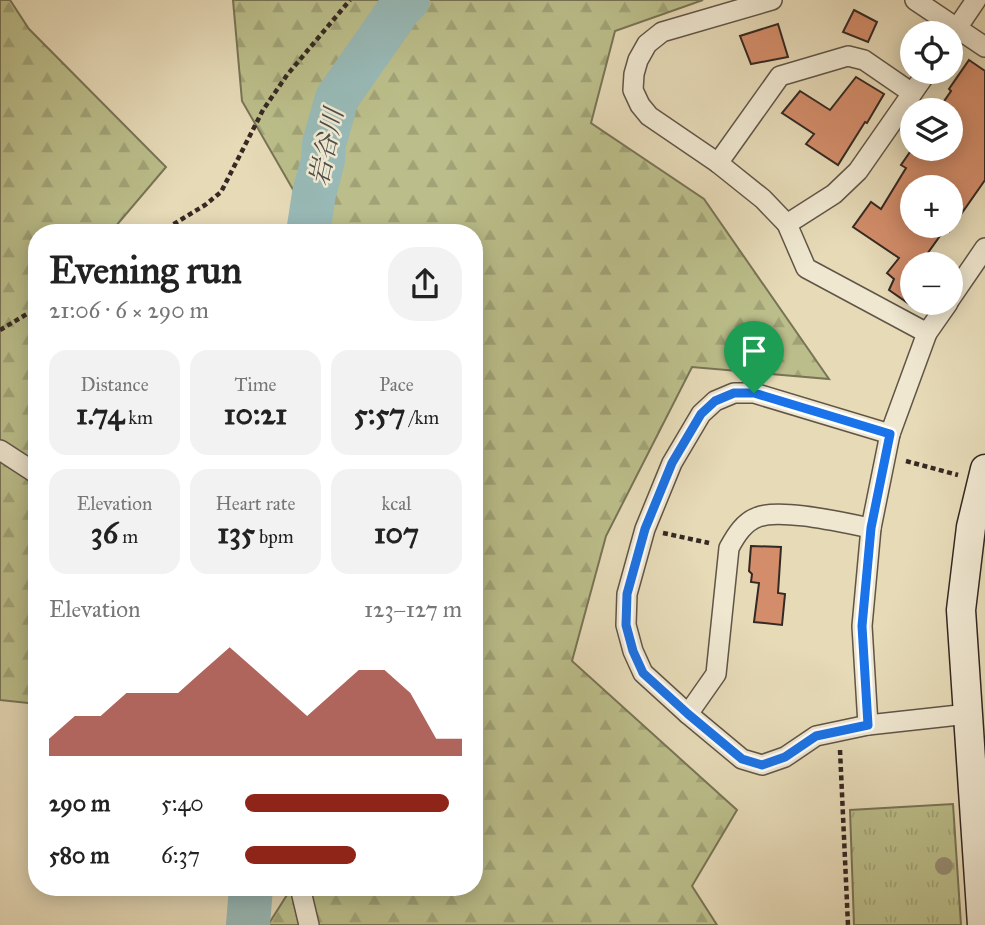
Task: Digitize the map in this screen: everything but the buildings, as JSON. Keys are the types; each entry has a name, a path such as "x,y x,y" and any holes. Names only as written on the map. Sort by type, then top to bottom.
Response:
{"street":[{"path":"772,0 662,32 647,44 638,60 633,90 649,116 719,163 763,199 787,224 806,268 927,333"},
{"path":"915,0 940,21"},
{"path":"962,21 976,0"},
{"path":"963,37 985,47"},
{"path":"719,163 780,76 848,56 864,60 912,93"},
{"path":"787,224 834,194 858,171 918,84"},
{"path":"963,280 985,248"},
{"path":"868,725 862,626 871,528 890,434 927,333 939,315"},
{"path":"890,434 754,393 734,393 715,401 701,414 672,463 645,529 627,594 626,625 633,651 643,673 688,714 742,759 762,765 785,757 816,736 868,725 968,714"},
{"path":"0,450 28,468"},
{"path":"975,473 978,528 961,610 982,925"},
{"path":"688,714 716,674 729,548 740,530 757,517 780,513 871,528"},
{"path":"302,896 309,925"}],"path":[{"path":"174,224 221,192 263,110 287,75 351,0"},
{"path":"0,330 28,313"},
{"path":"886,455 975,473"},
{"path":"645,529 729,548"},
{"path":"839,732 848,925"}],"green space":[{"path":"0,0 10,0 29,29 166,167 118,224 28,224 28,703 0,700"},
{"path":"233,0 703,0 615,31 591,123 704,199 829,379 692,367 606,536 572,661 737,810 692,886 717,925 268,925 286,896 483,896 483,224 313,224 242,101"},
{"path":"953,804 961,925 854,925 850,810"}],"waterway":[{"name":"岩谷川","path":"309,224 324,144 337,98 408,0"},
{"path":"248,925 250,896"}],"route":[{"path":"734,393 754,393 890,434 871,528 862,626 868,725 816,736 785,757 762,765 742,759 643,673 626,625 627,594 645,529 672,463 701,414 715,401 734,393"}]}
